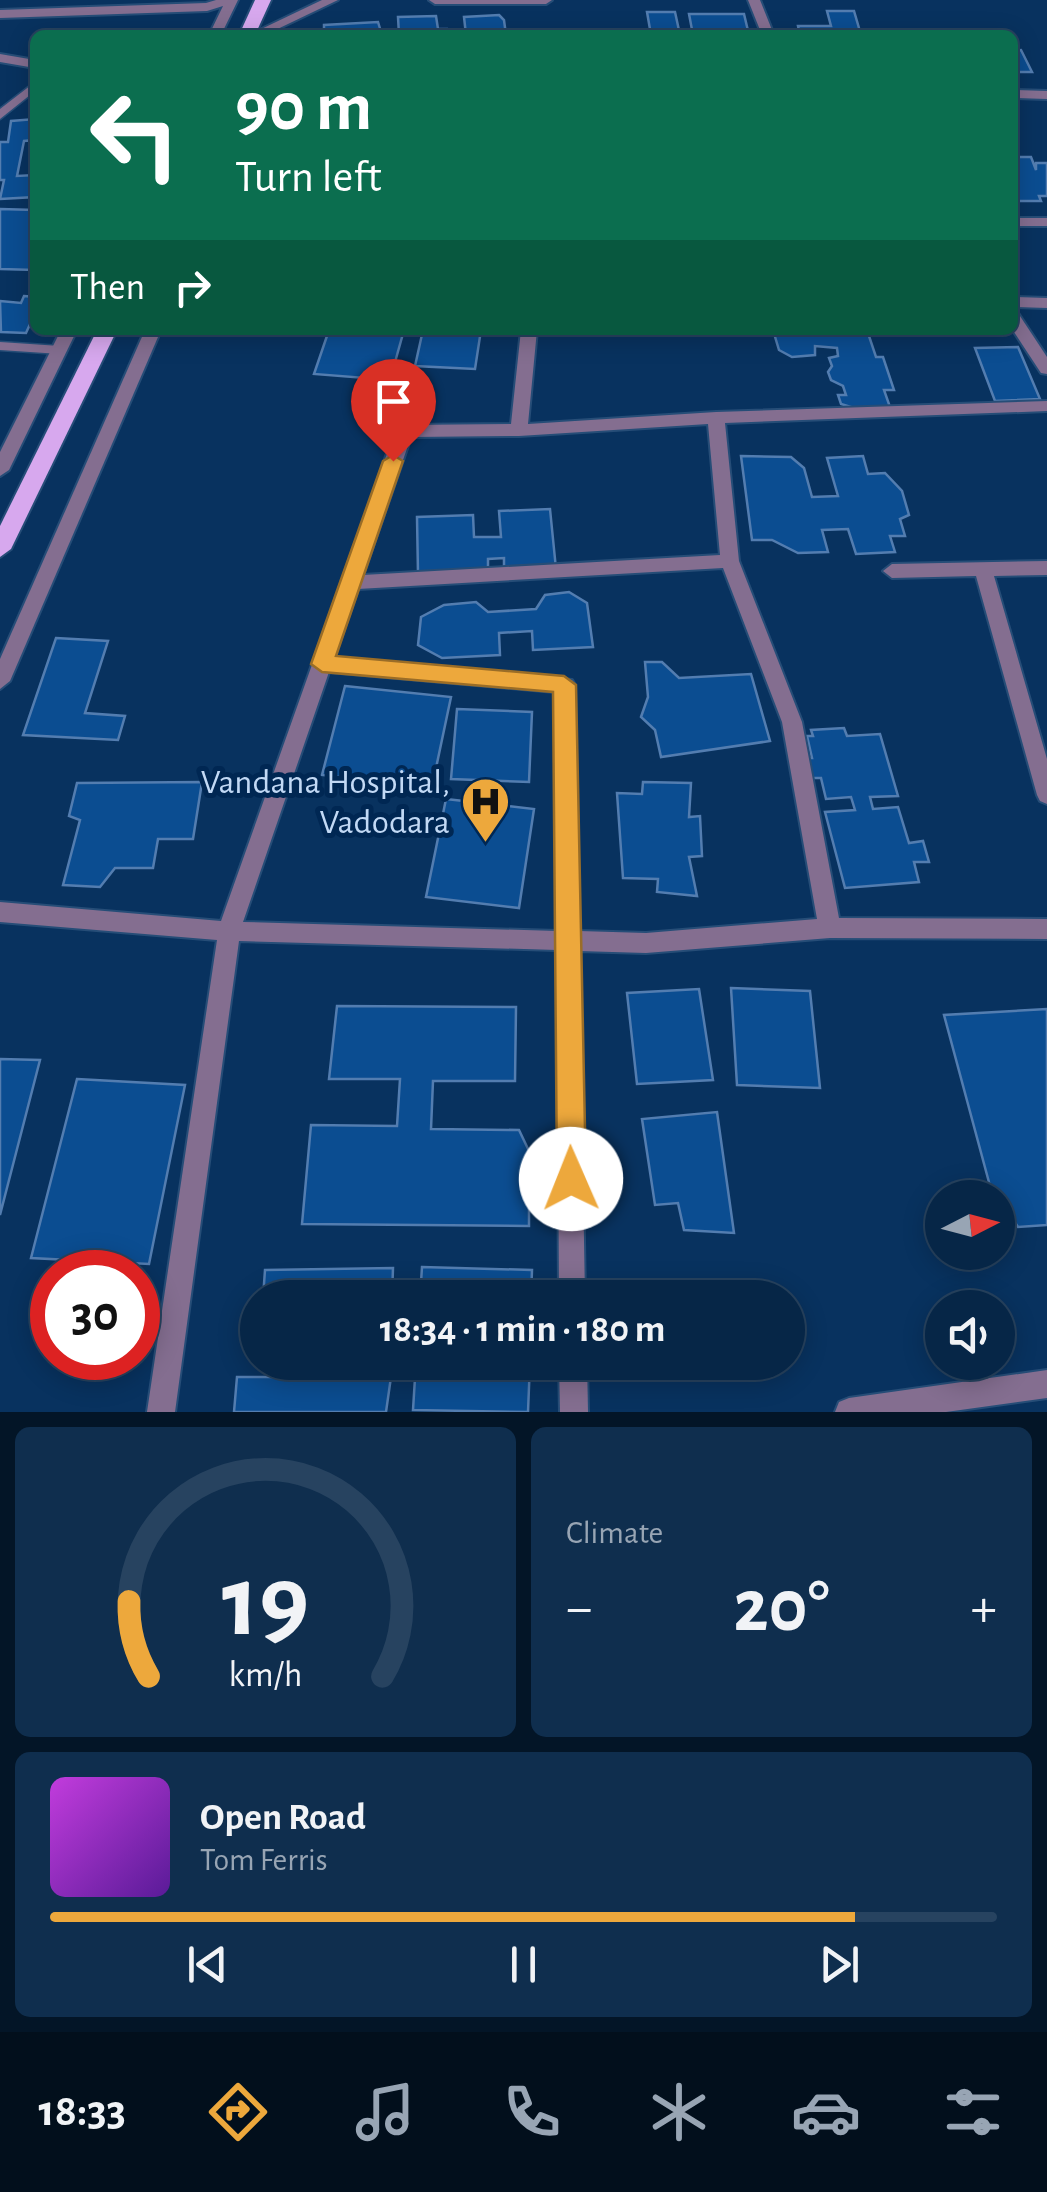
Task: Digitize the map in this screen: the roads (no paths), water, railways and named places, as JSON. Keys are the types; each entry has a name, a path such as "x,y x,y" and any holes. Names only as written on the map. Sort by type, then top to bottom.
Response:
{"main road":[{"path":"249,30 263,0"},
{"path":"0,548 105,335"}],"street":[{"path":"0,14 207,6 230,0"},
{"path":"217,30 230,0"},
{"path":"284,30 298,0"},
{"path":"266,30 332,0"},
{"path":"435,0 546,0"},
{"path":"754,0 766,30"},
{"path":"0,58 30,63"},
{"path":"1018,94 1047,95"},
{"path":"1018,222 1047,222"},
{"path":"1018,302 1047,303"},
{"path":"1018,325 1047,369"},
{"path":"0,470 67,335"},
{"path":"0,682 151,335"},
{"path":"519,430 528,335"},
{"path":"160,1412 229,932 404,431 519,430 716,418 1047,406"},
{"path":"716,418 730,561 792,722 830,928"},
{"path":"350,584 730,561"},
{"path":"892,571 1047,568"},
{"path":"983,569 1047,796"},
{"path":"322,664 564,685 572,1280"},
{"path":"0,912 229,932 646,943 830,928 1047,929"},
{"path":"573,1380 574,1412"},
{"path":"850,1412 1047,1384"}],"lane":[{"path":"0,115 30,89"},
{"path":"0,346 60,350"}],"place":[{"name":"Vandana Hospital, Vadodara","path":"485,844"}]}
